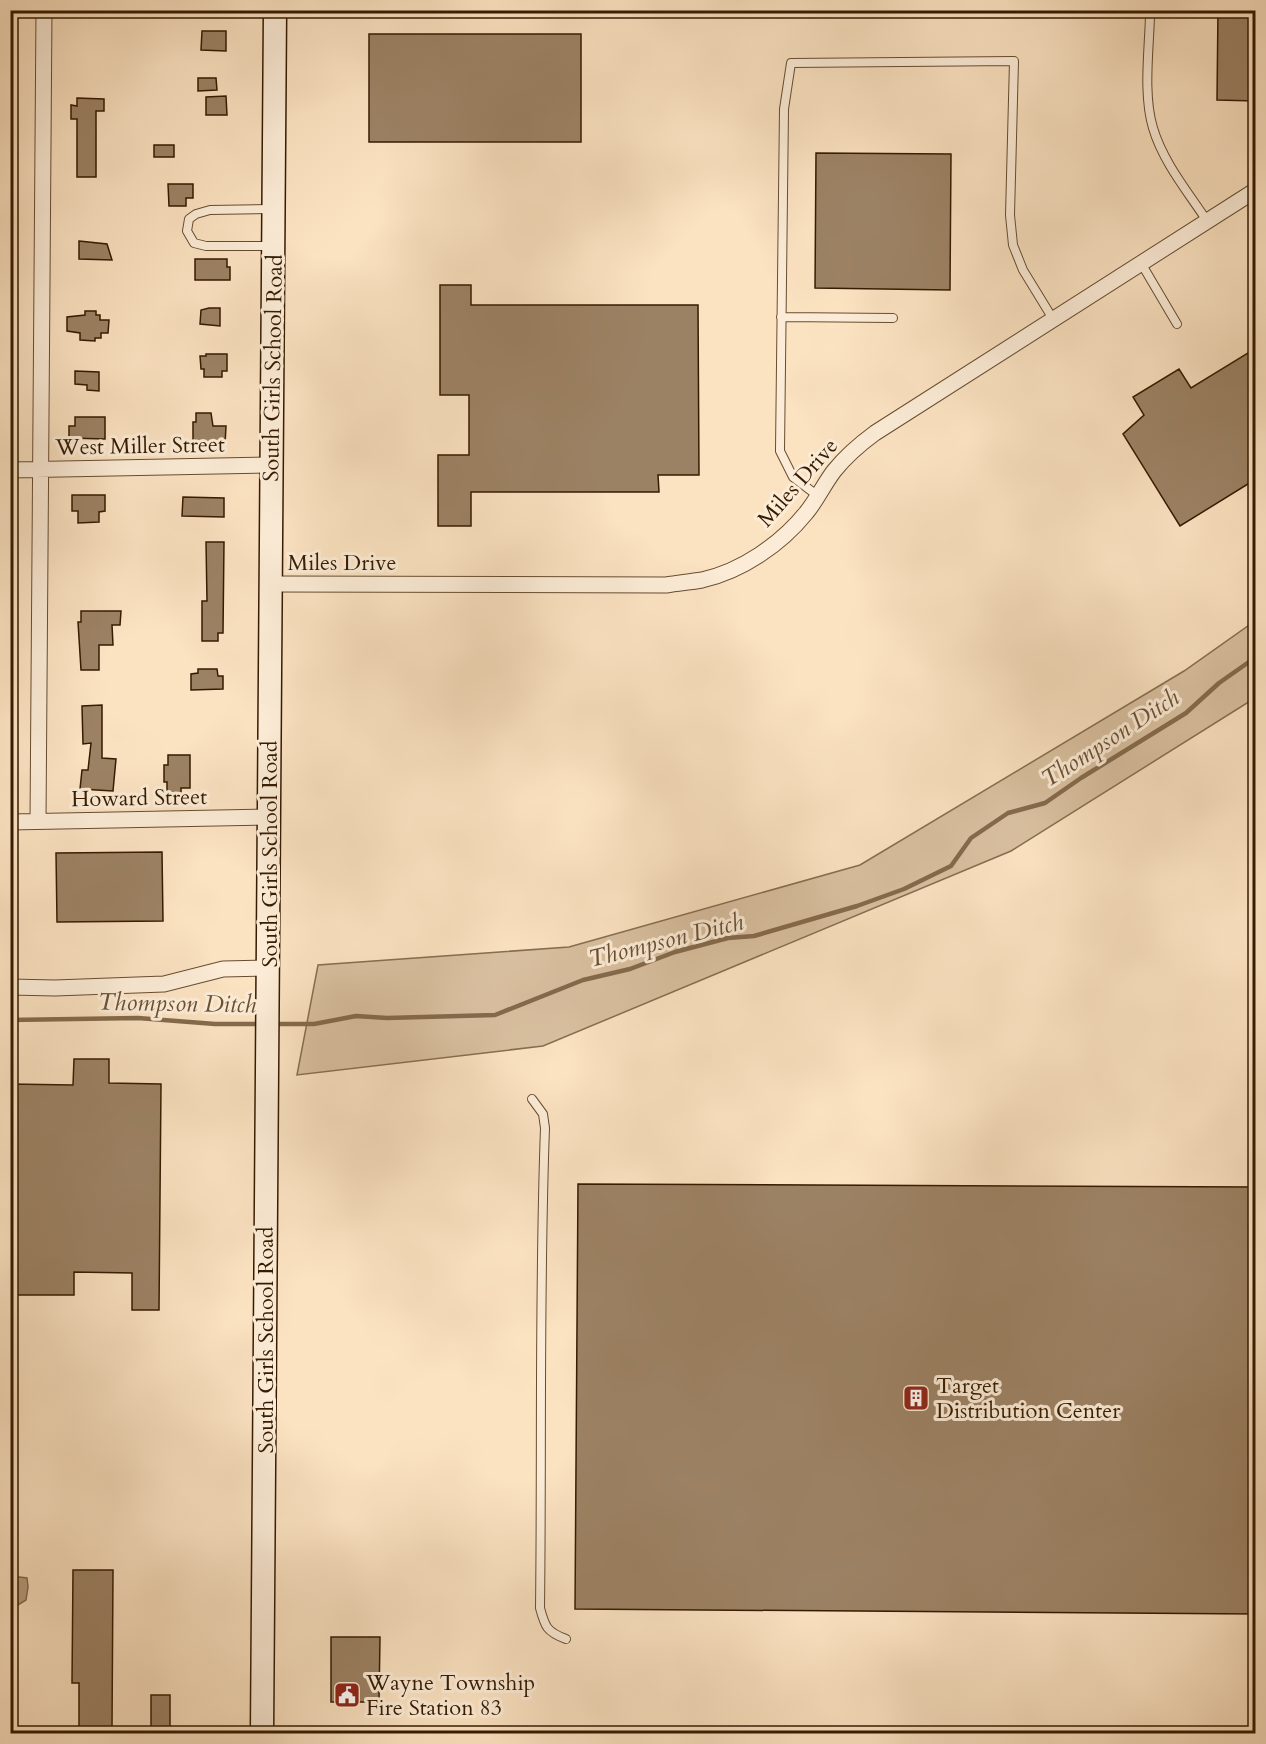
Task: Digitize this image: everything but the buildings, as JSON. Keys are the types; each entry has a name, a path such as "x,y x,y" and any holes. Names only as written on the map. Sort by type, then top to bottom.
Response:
{"main road":[{"name":"South Girls School Road","path":"262,1734 275,10"}],"street":[{"path":"38,821 44,10"},
{"name":"Miles Drive","path":"270,584 666,585 689,583 723,574 760,555 797,524 838,466 864,442 1256,190"},
{"name":"West Miller Street","path":"10,470 271,465"},
{"name":"Howard Street","path":"10,822 269,817"},
{"path":"10,987 55,988 164,984 223,969 269,968"}],"lane":[{"path":"1150,16 1149,106 1154,129 1174,171 1207,221"},
{"path":"818,496 793,477 780,451 784,109 791,63 1014,61 1010,215 1013,245 1023,270 1053,319"},
{"path":"274,209 204,211 189,219 187,231 194,243 206,246 274,246"},
{"path":"1141,263 1178,324"},
{"path":"782,317 893,318"},
{"path":"532,1099 543,1114 545,1128 541,1293 540,1608 544,1626 554,1635 566,1639"}],"shaded area":[{"path":"1255,621 1255,698 1011,851 543,1046 297,1075 318,965 569,947 860,865 1184,671"},
{"path":"11,1576 27,1578 26,1600 18,1605 11,1605"}],"waterway":[{"name":"Thompson Ditch","path":"274,1024 314,1024 356,1016 387,1018 495,1015 583,980 630,969 675,952 728,938 754,936 857,906 904,889 951,866 971,838 1008,813 1045,803 1186,713 1219,683 1256,657"},
{"name":"Thompson Ditch","path":"10,1020 138,1018 215,1024 260,1024"}],"place":[{"name":"Target Distribution Center","path":"916,1398"},
{"name":"Wayne Township Fire Station 83","path":"347,1695"}]}
